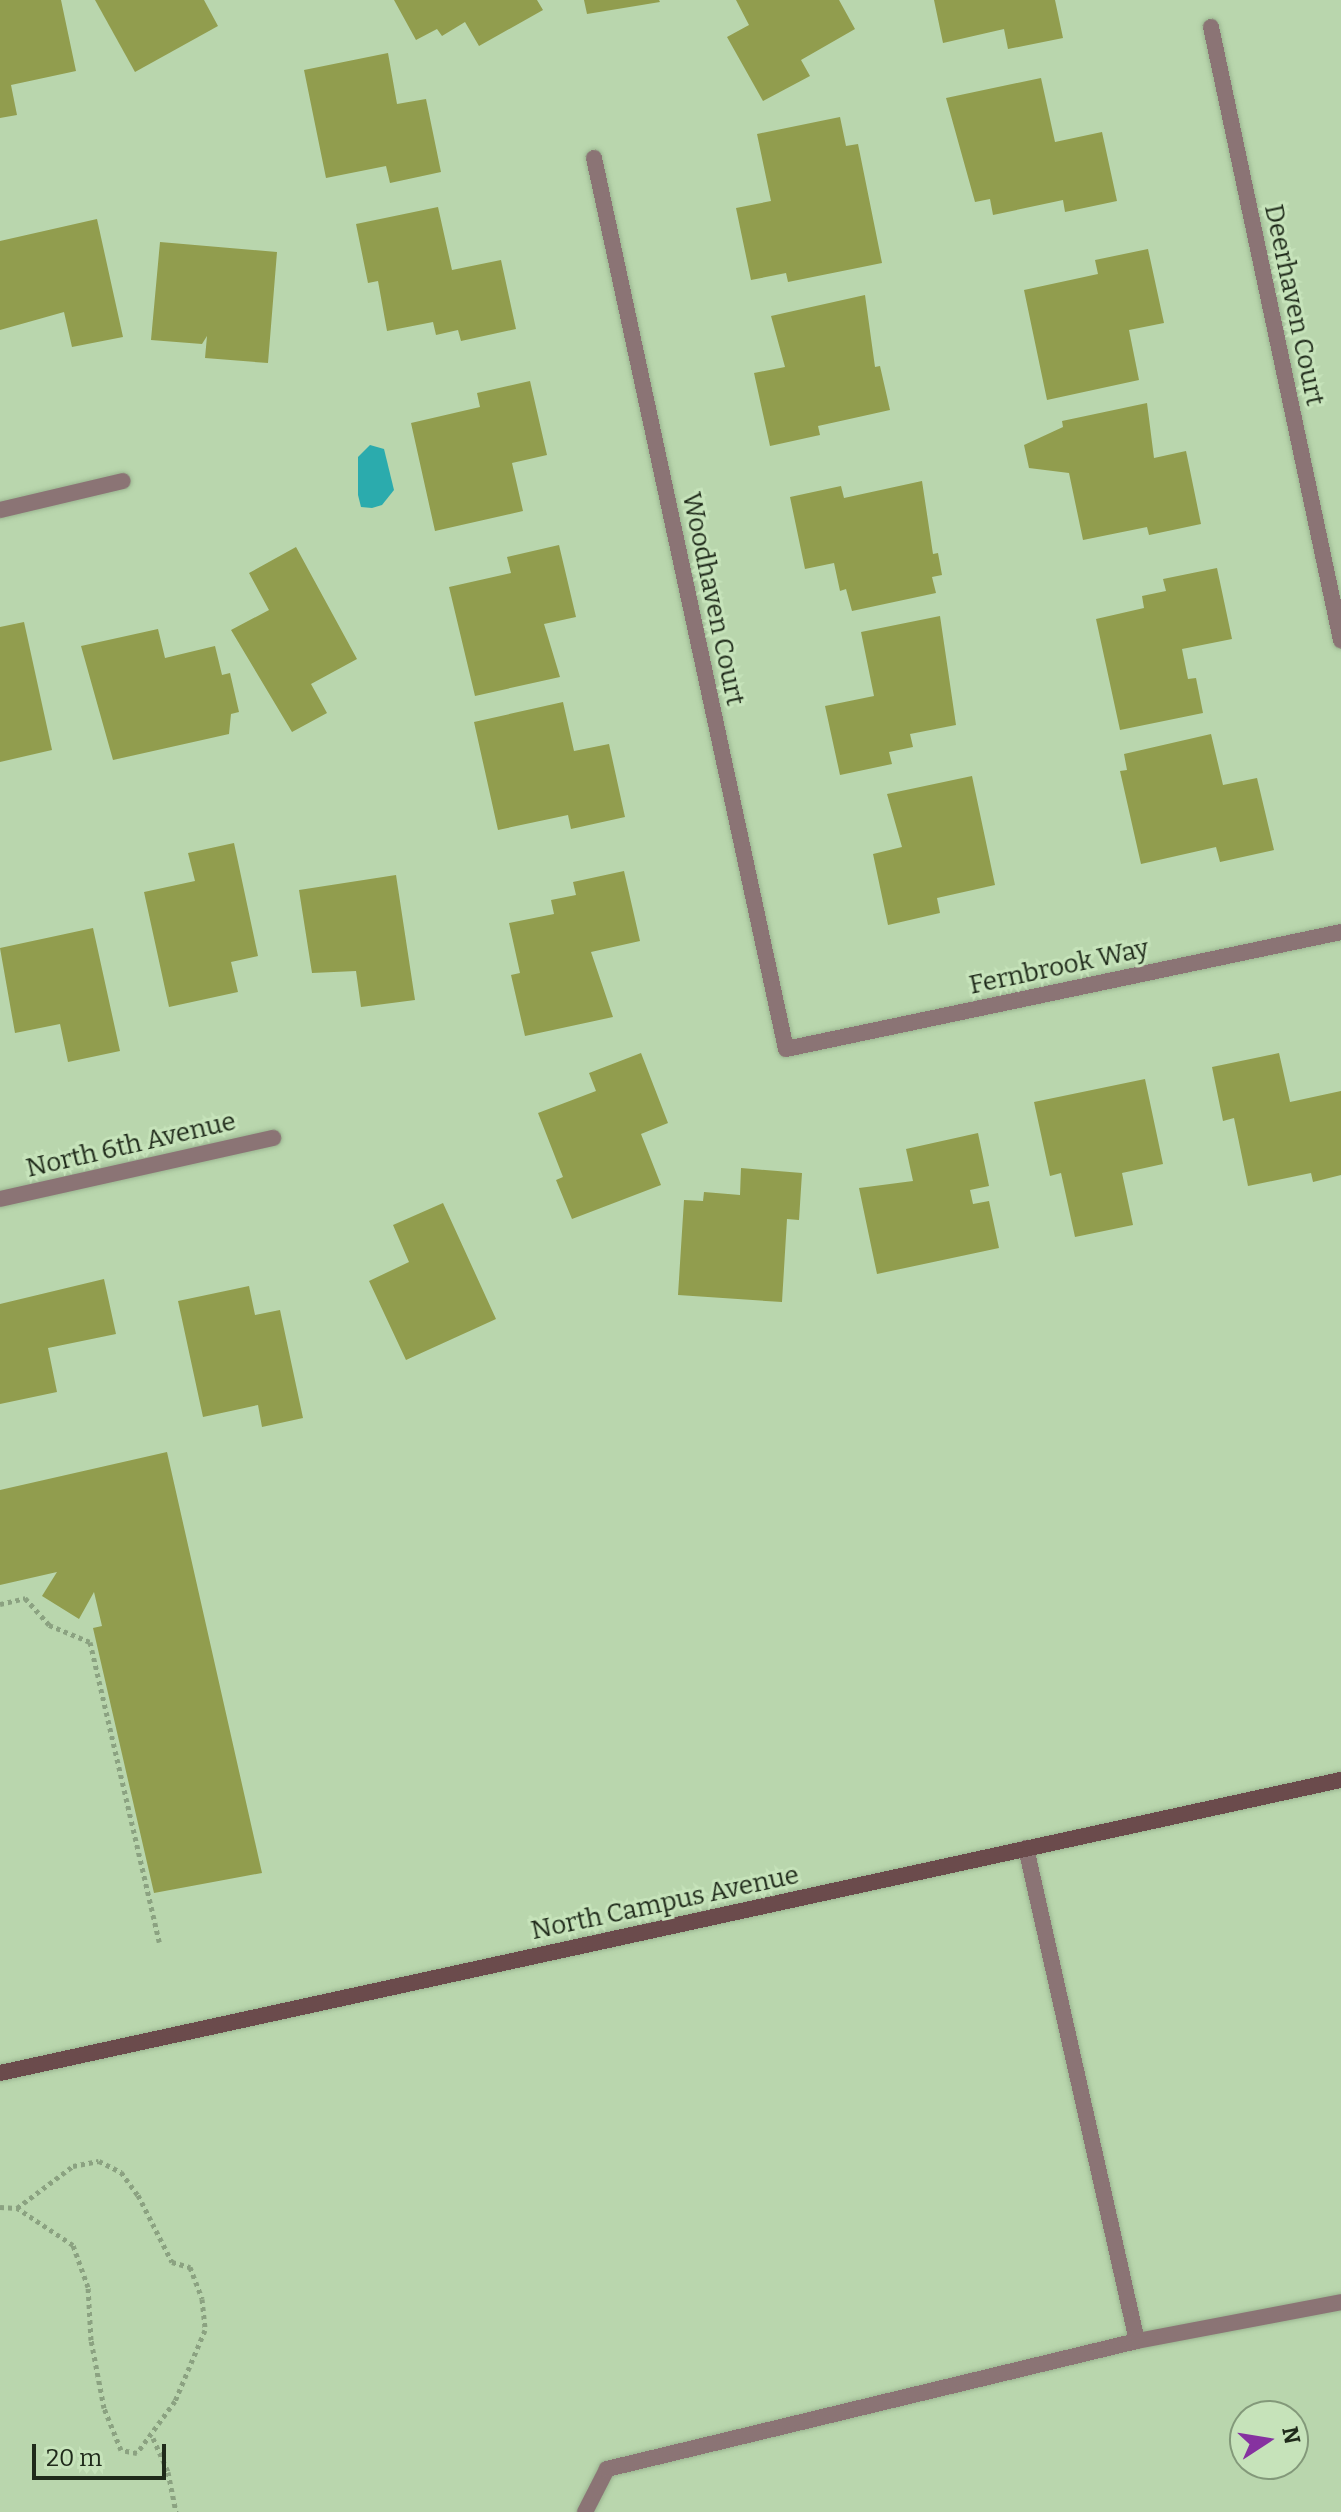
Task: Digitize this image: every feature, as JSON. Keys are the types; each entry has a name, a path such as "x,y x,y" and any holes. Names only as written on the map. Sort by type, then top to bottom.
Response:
{"main road":[{"name":"North Campus Avenue","path":"0,2073 1341,1780"}],"street":[{"name":"Deerhaven Court","path":"1211,27 1341,640"},
{"name":"Woodhaven Court","path":"594,158 786,1049"},
{"path":"0,510 123,481"},
{"name":"Fernbrook Way","path":"786,1049 1341,932"},
{"name":"North 6th Avenue","path":"0,1199 273,1138"},
{"path":"1026,1848 1137,2341"},
{"path":"585,2512 607,2469 1137,2341 1341,2302"}],"path":[{"path":"0,1604 25,1598 49,1625 90,1642 159,1942"},
{"path":"0,2207 17,2208 73,2245 88,2287 91,2340 104,2408 121,2450 137,2453 153,2438 205,2330 190,2267 172,2262 138,2195 121,2172 99,2161 73,2166 17,2208"},
{"path":"153,2438 168,2472 176,2512"}],"water":[{"path":"370,445 384,449 394,490 382,505 372,508 361,507 358,495 358,457"}],"building":[{"path":"0,0 61,0 76,71 11,85 17,115 0,118"},
{"path":"95,0 204,0 218,26 135,72"},
{"path":"394,0 537,0 543,10 479,46 465,22 442,36 437,29 416,40"},
{"path":"584,0 659,0 660,2 587,14"},
{"path":"736,0 839,0 855,29 801,60 810,76 763,101 727,37 749,25"},
{"path":"934,0 1055,0 1063,38 1008,49 1004,29 943,43"},
{"path":"388,53 397,104 426,99 441,172 390,183 386,166 326,178 304,70"},
{"path":"1041,78 1055,142 1102,132 1117,201 1065,212 1063,200 993,215 990,199 975,202 946,98"},
{"path":"840,117 846,146 858,144 882,263 788,282 786,273 751,280 736,208 771,201 757,134"},
{"path":"438,207 452,270 501,260 516,329 461,341 458,330 436,335 433,322 387,331 378,281 368,283 356,224"},
{"path":"97,219 123,337 72,347 64,312 0,330 0,241"},
{"path":"160,242 277,252 268,363 205,358 207,336 202,344 151,340"},
{"path":"1148,249 1164,323 1129,330 1139,380 1047,400 1024,290 1098,274 1095,260"},
{"path":"865,295 875,367 880,366 890,410 818,426 820,435 770,446 754,373 785,367 771,316"},
{"path":"530,381 547,455 512,463 523,511 435,531 411,423 480,407 477,393"},
{"path":"1147,403 1154,458 1186,451 1201,524 1149,535 1147,527 1083,540 1069,473 1029,468 1024,445 1063,427 1062,421"},
{"path":"922,481 933,554 938,553 942,575 932,577 936,593 852,611 846,589 840,591 834,563 805,569 790,497 841,486 844,498"},
{"path":"559,545 576,617 544,624 560,677 475,696 449,587 511,573 507,557"},
{"path":"296,547 357,659 311,684 327,713 292,732 231,630 269,610 249,573"},
{"path":"1217,568 1232,639 1182,649 1188,679 1196,678 1203,713 1120,730 1096,619 1144,608 1142,596 1166,591 1163,579"},
{"path":"940,616 956,725 910,734 913,747 889,752 892,764 840,775 825,706 874,696 861,632"},
{"path":"24,622 52,750 0,762 0,627"},
{"path":"158,629 165,658 215,646 222,675 230,673 239,712 231,714 229,734 113,760 81,646"},
{"path":"563,702 574,751 609,744 625,817 571,829 568,815 498,830 474,722"},
{"path":"1211,734 1223,785 1257,778 1274,850 1220,862 1216,847 1141,864 1120,771 1127,770 1124,754"},
{"path":"972,776 995,885 937,898 940,913 888,925 873,854 902,847 887,794"},
{"path":"234,843 258,956 231,962 238,992 169,1007 144,892 195,881 188,853"},
{"path":"624,871 640,941 591,952 613,1017 525,1036 511,975 520,973 509,923 554,914 551,900 576,895 573,882"},
{"path":"396,875 415,1000 361,1007 356,971 312,973 299,890"},
{"path":"93,928 120,1051 68,1062 60,1024 15,1033 0,948"},
{"path":"641,1053 668,1123 641,1134 661,1185 572,1219 556,1180 563,1177 538,1113 596,1091 589,1073"},
{"path":"1279,1053 1290,1102 1341,1091 1341,1175 1313,1182 1311,1173 1248,1186 1234,1118 1223,1121 1212,1067"},
{"path":"1145,1079 1163,1164 1122,1173 1133,1225 1075,1237 1061,1173 1050,1176 1034,1102"},
{"path":"978,1133 989,1186 970,1190 973,1204 989,1201 999,1248 877,1274 859,1188 913,1181 906,1149"},
{"path":"741,1168 802,1173 799,1220 787,1219 782,1302 678,1295 684,1200 703,1201 704,1192 740,1195"},
{"path":"443,1203 496,1319 406,1360 369,1281 409,1262 393,1225"},
{"path":"104,1279 116,1334 48,1348 57,1392 0,1404 0,1304"},
{"path":"249,1286 255,1315 280,1310 303,1418 262,1427 258,1405 203,1417 178,1301"},
{"path":"167,1452 262,1873 154,1893 93,1628 102,1626 94,1592 79,1619 42,1596 57,1572 0,1585 0,1490"}]}
